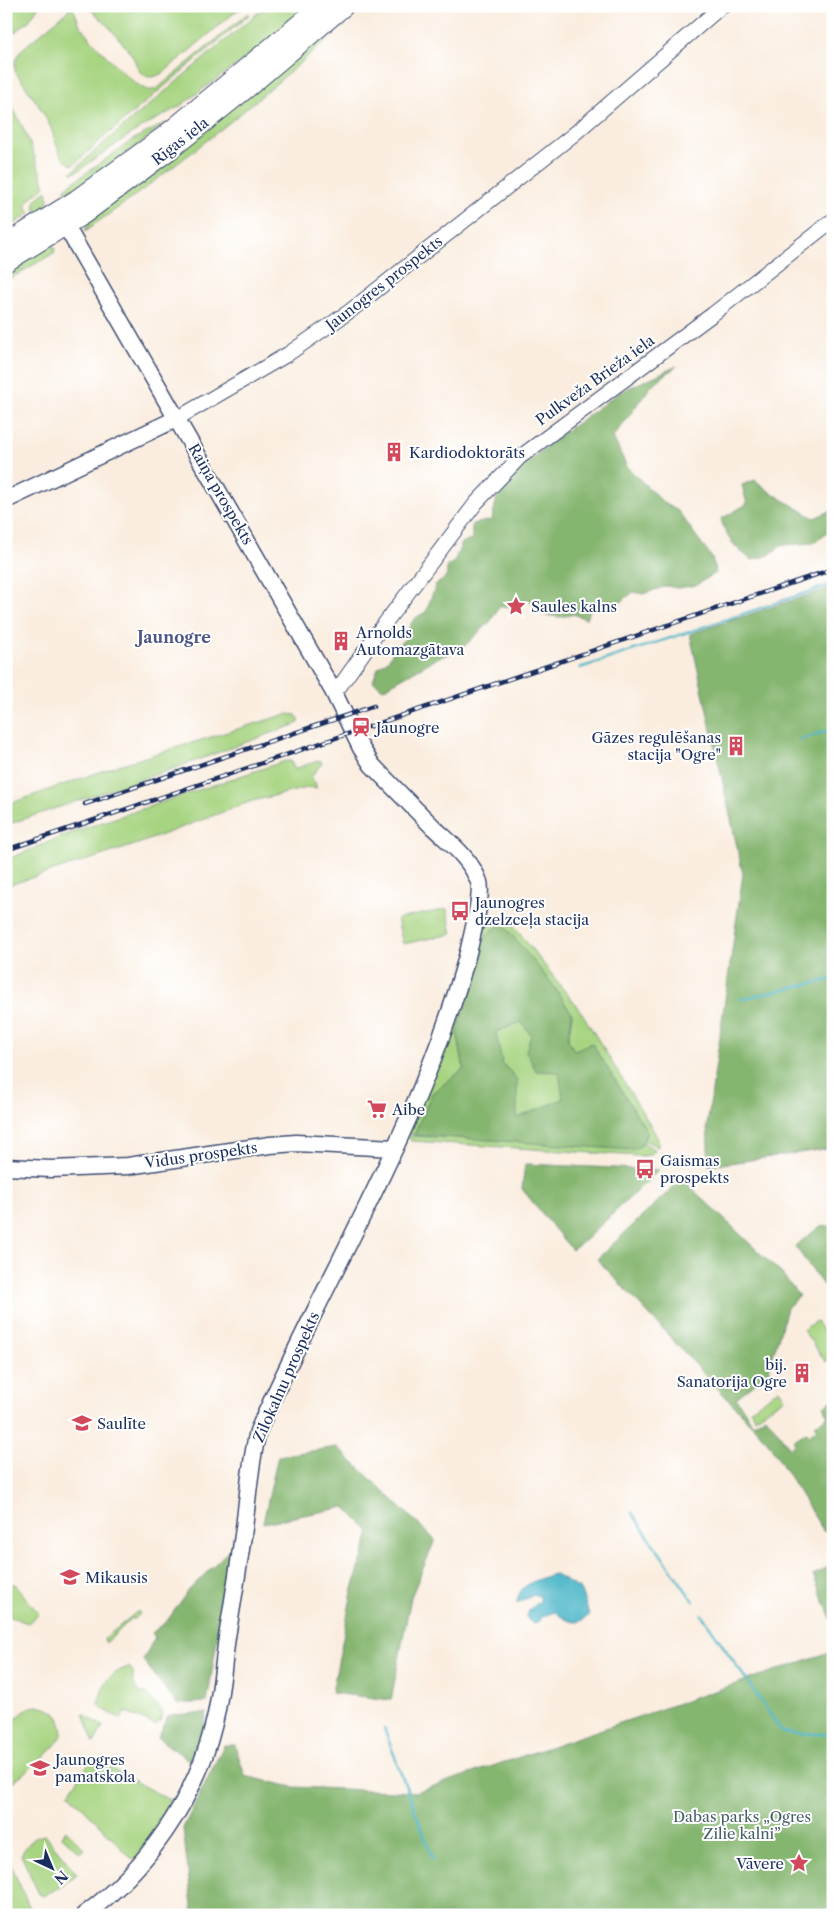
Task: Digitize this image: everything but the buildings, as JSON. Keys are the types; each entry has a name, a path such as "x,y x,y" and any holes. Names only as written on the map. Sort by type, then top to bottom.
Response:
{"highway":[{"name":"Rīgas iela","path":"6,262 62,218 100,183 164,136 321,6"},
{"name":"Rīgas iela","path":"6,244 62,218 84,214 172,148 252,84 344,6"}],"main road":[{"name":"Raiņa prospekts","path":"62,218 333,691 361,748 372,765 461,854 476,874 480,885"},
{"name":"Jaunogres prospekts","path":"6,500 178,418"},
{"name":"Zilokalnu prospekts","path":"84,1915 136,1869 177,1811 200,1767 213,1728 219,1700 254,1447 258,1431 395,1148 434,1058 453,1005 475,924 480,885"},
{"name":"Vidus prospekts","path":"6,1167 51,1169 128,1166 270,1145 296,1143 395,1148"}],"street":[{"name":"Jaunogres prospekts","path":"178,418 288,354 350,311 573,135 722,6"},
{"name":"Pulkveža Brieža iela","path":"333,691 343,682 376,635 476,503 520,457 713,314 833,220"}],"green space":[{"path":"6,6 39,6 29,21 6,39"},
{"path":"85,6 239,6 240,8 163,73 151,77 146,76 138,69 132,55 116,35 98,16"},
{"path":"266,6 308,6 262,46 180,106 137,130 76,172 71,173 98,148"},
{"path":"352,6 365,6 229,123 85,231 89,222 100,210"},
{"path":"72,7 80,25 101,51 132,80 149,90 159,87 248,13 249,15 96,144 74,165 68,163 60,154 45,117 15,71 15,62 20,51"},
{"path":"6,98 24,129 45,186 28,201 27,208 30,213 6,230"},
{"path":"166,123 66,196 65,188 134,139"},
{"path":"47,191 47,205 38,216 34,206 37,198"},
{"path":"52,243 55,250 54,253 6,281 6,272"},
{"path":"677,366 652,385 613,437 627,467 663,502 678,511 712,558 716,573 696,585 678,588 666,586 643,594 633,592 615,605 606,606 593,603 586,619 573,614 560,617 544,615 534,603 526,599 516,606 499,607 490,622 459,651 439,657 383,689 373,681 378,668 389,659 396,647 407,637 412,621 426,612 436,584 447,575 447,566 454,562 462,543 472,539 472,524 492,520 498,492 530,460 558,437 620,392"},
{"path":"755,480 770,492 814,518 833,510 833,533 826,533 814,543 782,545 769,555 752,560 733,543 721,519 747,504 742,485"},
{"path":"833,587 833,1148 709,1166 707,1126 743,874 690,634"},
{"path":"287,714 296,715 299,723 181,766 6,825 6,805 119,765"},
{"path":"320,760 322,763 311,777 316,784 316,789 311,787 252,801 135,845 6,886 6,860 73,832 285,761 291,761 294,769"},
{"path":"447,909 452,934 403,944 397,919"},
{"path":"504,918 513,925 582,1013 652,1128 658,1139 658,1147 644,1140 647,1131 574,1050 568,1040 572,1014 553,985 503,925 494,929 487,936 481,929 489,922"},
{"path":"503,924 553,985 572,1014 568,1040 574,1050 592,1043 647,1131 642,1145 632,1150 414,1135 432,1093 464,1069 457,1032 481,940","holes":["521,1022 531,1035 526,1051 536,1071 559,1072 563,1099 517,1118 517,1079 502,1063 496,1032"]},
{"path":"479,932 485,937 481,940 457,1032 464,1069 432,1093 414,1135 407,1133"},
{"path":"496,974 579,1091 547,1123 469,1124"},
{"path":"408,1136 642,1145 643,1142 655,1150 650,1155 639,1156 411,1141"},
{"path":"525,1164 659,1170 583,1242 572,1250 522,1189"},
{"path":"682,1179 782,1274 799,1296 787,1308 768,1373 736,1398 753,1424 766,1416 790,1448 795,1444 793,1441 806,1432 808,1435 817,1429 815,1425 828,1416 824,1406 833,1400 833,1528 824,1532 768,1442 597,1259"},
{"path":"822,1225 833,1227 833,1299 795,1246"},
{"path":"816,1321 833,1346 833,1356 826,1362 803,1330"},
{"path":"779,1389 785,1398 755,1418 750,1410"},
{"path":"337,1447 435,1540 411,1597 391,1700 332,1693 352,1592 370,1532 345,1507 263,1523 278,1456"},
{"path":"232,1547 207,1702 177,1704 143,1660 155,1637 152,1633 167,1621 189,1590"},
{"path":"833,1564 833,1623 813,1575"},
{"path":"15,1584 39,1614 28,1623 10,1617 6,1603 6,1585"},
{"path":"138,1611 140,1614 134,1620 132,1618 106,1643 104,1639"},
{"name":"Dabas parks „Ogres Zilie kalni”","path":"833,1651 833,1915 193,1915 183,1828 224,1745 235,1745 245,1776 293,1787 416,1792"},
{"path":"129,1667 133,1671 133,1683 141,1694 145,1692 163,1712 160,1721 155,1725 125,1712 121,1719 101,1708 98,1704 104,1686 111,1676"},
{"path":"36,1706 49,1709 57,1715 62,1725 62,1735 44,1756 6,1787 6,1728 28,1708"},
{"path":"207,1713 201,1738 190,1761 158,1738 167,1718 171,1715"},
{"path":"83,1714 103,1726 94,1743"},
{"path":"92,1758 171,1801 134,1861 69,1793"},
{"path":"66,1830 85,1849 80,1853 61,1835"},
{"path":"45,1835 77,1874 63,1885 43,1896 39,1894 21,1855 34,1839"},
{"path":"6,1854 33,1915 6,1915"}],"water":[{"path":"554,1574 580,1589 589,1614 581,1621 572,1622 555,1612 543,1616 540,1621 534,1624 528,1620 527,1616 529,1610 540,1601 540,1596 534,1595 517,1603 521,1591 530,1583"}],"waterway":[{"path":"580,668 833,584"},
{"path":"799,740 833,729"},
{"path":"740,999 833,979"},
{"path":"632,1513 693,1601"},
{"path":"702,1615 782,1732 833,1735"},
{"path":"384,1728 433,1859"}],"railway":[{"path":"6,850 833,569"},
{"path":"85,804 374,706"}],"place":[{"name":"Kardiodoktorāts","path":"394,452"},
{"name":"Saules kalns","path":"516,606"},
{"name":"Arnolds Automazgātava","path":"341,641"},
{"name":"Jaunogre","path":"361,727"},
{"name":"Gāzes regulēšanas stacija \"Ogre\"","path":"736,746"},
{"name":"Jaunogres dzelzceļa stacija","path":"460,911"},
{"name":"Aibe","path":"377,1109"},
{"name":"Gaismas prospekts","path":"645,1169"},
{"name":"bij. Sanatorija Ogre","path":"802,1373"},
{"name":"Saulīte","path":"82,1423"},
{"name":"Mikausis","path":"70,1577"},
{"name":"Jaunogres pamatskola","path":"40,1768"},
{"name":"Vāvere","path":"799,1863"}],"district":[{"name":"Jaunogre","path":"174,637"}]}
